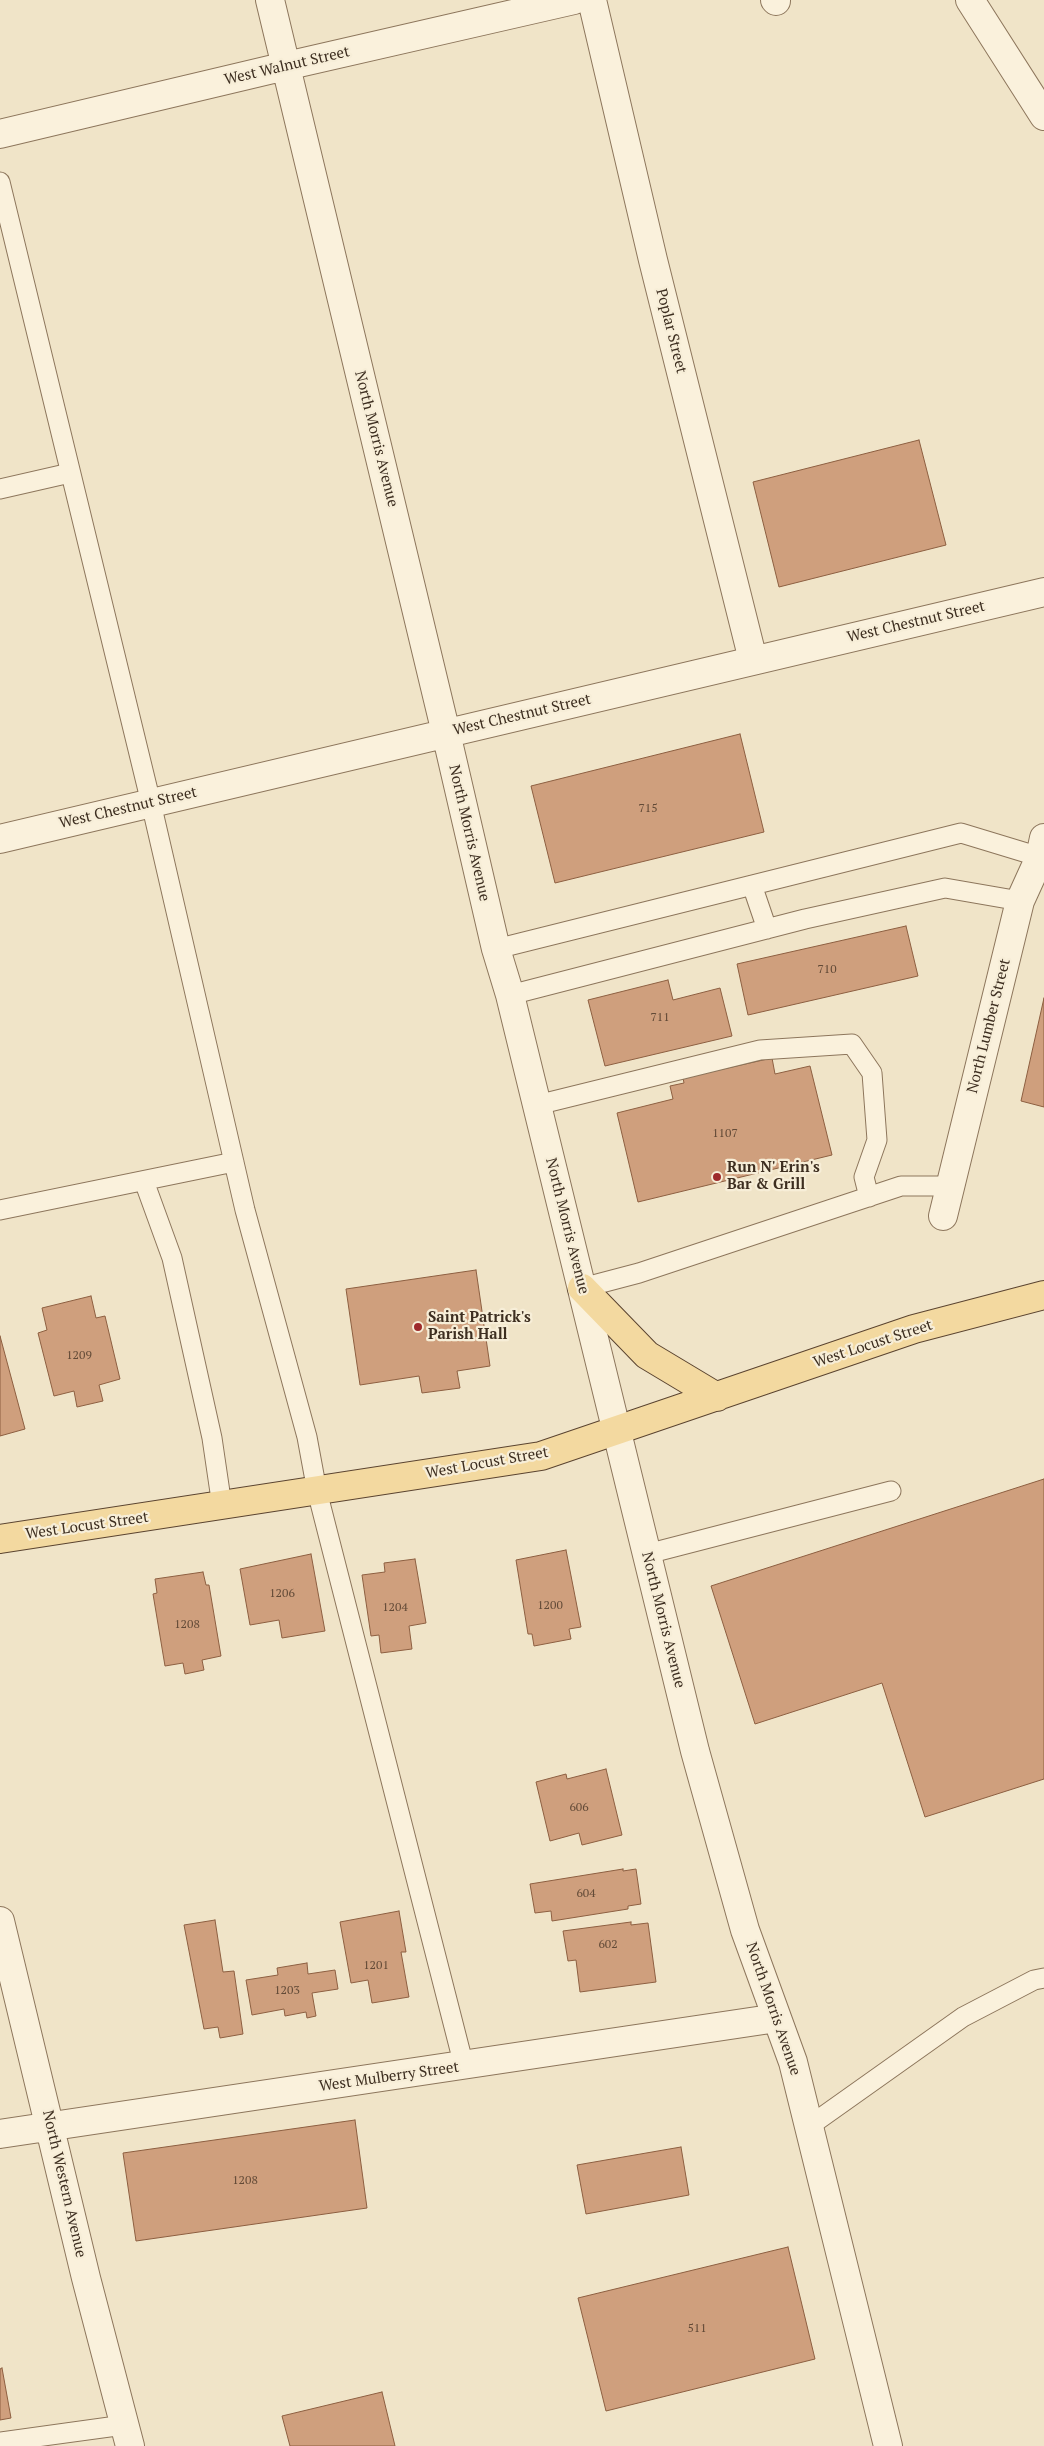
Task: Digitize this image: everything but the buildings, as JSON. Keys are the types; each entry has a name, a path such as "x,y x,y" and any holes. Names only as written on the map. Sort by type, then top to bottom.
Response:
{"main road":[{"path":"582,1288 647,1355 717,1397"},
{"name":"West Locust Street","path":"0,1539 541,1456 617,1432 914,1329 1044,1296"}],"street":[{"name":"North Morris Avenue","path":"270,0 496,949 510,995 700,1770 745,1930 793,2062 888,2446"},
{"name":"West Walnut Street","path":"0,134 574,0"},
{"name":"Poplar Street","path":"592,0 653,260 753,660"},
{"path":"970,0 1044,116"},
{"name":"West Chestnut Street","path":"0,839 1044,592"},
{"name":"North Lumber Street","path":"943,1216 1020,901 1042,848"},
{"name":"North Western Avenue","path":"0,1921 127,2436"},
{"name":"West Mulberry Street","path":"0,2134 777,2018"}],"lane":[{"path":"0,182 151,803 234,1162 307,1437 317,1491 464,2066"},
{"path":"0,489 70,473"},
{"path":"496,949 961,833 1042,848"},
{"path":"752,885 767,929"},
{"path":"510,995 767,929 945,888 1020,901"},
{"path":"537,1105 760,1050 852,1044 872,1073 877,1140 864,1177 868,1197"},
{"path":"0,1210 234,1162"},
{"path":"144,1181 172,1258 212,1438 222,1506"},
{"path":"582,1288 639,1273 901,1186 949,1186"},
{"path":"647,1554 891,1492"},
{"path":"808,2127 963,2017 1034,1980 1044,1978"},
{"path":"0,2442 127,2436"}],"place":[{"name":"Run N' Erin's Bar & Grill","path":"717,1177"},
{"name":"Saint Patrick's Parish Hall","path":"418,1327"}]}
